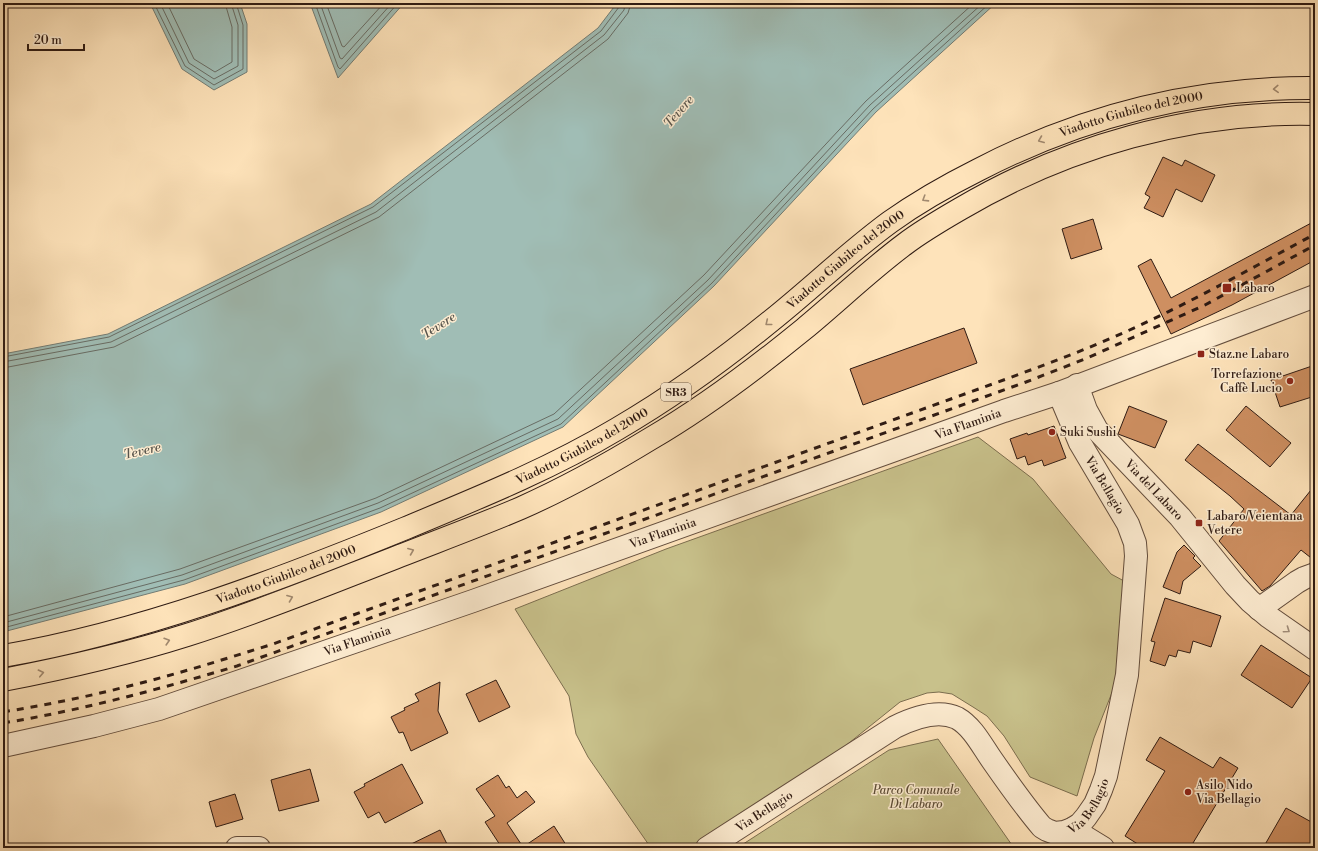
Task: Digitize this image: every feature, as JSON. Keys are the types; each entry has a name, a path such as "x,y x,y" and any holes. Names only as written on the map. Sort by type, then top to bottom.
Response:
{"highway":[{"name":"Viadotto Giubileo del 2000","path":"3,656 114,631 214,601 365,544 495,491 572,456 653,407 715,365 893,220 941,190 998,159 1031,144 1094,120 1193,97 1246,91 1315,88"},
{"name":"Viadotto Giubileo del 2000","path":"3,680 70,667 188,635 262,609 525,506 594,472 652,439 749,373 887,258 932,225 989,192 1038,169 1126,138 1190,123 1252,116 1315,114"}],"street":[{"name":"Via Flaminia","path":"3,746 94,726 159,709 480,599 1068,389 1315,296"},
{"name":"Via del Labaro","path":"1068,389 1086,410 1097,430 1180,517 1235,585 1259,609 1315,650"},
{"name":"Via Bellagio","path":"707,848 895,727 915,718 934,715 945,715 956,718 971,730 1042,827 1062,839 1086,817 1095,804 1106,776 1127,674 1136,550 1128,524 1080,443 1068,389"},
{"path":"1259,609 1297,582 1315,574"},
{"path":"1062,839 1104,848"},
{"path":"236,848 259,848"}],"green space":[{"path":"978,437 1033,479 1111,574 1124,581 1115,685 1094,738 1077,796 1030,777 1004,736 987,716 952,694 939,692 927,693 900,702 839,751 690,848 651,848 588,757 576,734 569,696 515,609 666,549"},
{"name":"Parco Comunale Di Labaro","path":"938,739 1014,848 737,848 889,750"}],"water":[{"path":"150,3 240,3 247,24 247,72 214,90 182,69"},
{"path":"310,3 404,3 338,78"},
{"name":"Tevere","path":"617,3 996,3 876,112 714,286 563,427 381,512 185,584 3,632 3,354 108,334 371,204 598,28"}],"building":[{"path":"1163,157 1182,166 1185,160 1215,175 1202,202 1176,189 1163,217 1144,208 1150,197 1145,194"},
{"path":"1093,219 1102,249 1071,259 1062,229"},
{"name":"Labaro","path":"1315,221 1315,260 1232,305 1171,334 1138,266 1151,259 1171,298"},
{"path":"964,328 977,363 863,405 850,369"},
{"path":"1315,365 1315,396 1280,407 1271,380"},
{"path":"1129,406 1167,421 1155,448 1118,434"},
{"path":"1246,406 1291,443 1270,467 1226,430"},
{"path":"1054,426 1066,458 1044,466 1042,460 1028,465 1025,456 1017,459 1010,439 1027,433 1028,435"},
{"path":"1198,444 1291,515 1315,485 1315,561 1301,550 1270,586 1262,591 1219,541 1244,509 1185,460"},
{"path":"1184,545 1195,556 1193,558 1201,566 1183,581 1180,594 1163,587 1177,552"},
{"path":"1165,598 1221,616 1211,647 1193,641 1190,653 1178,650 1176,657 1169,655 1165,666 1150,661 1155,642 1151,641"},
{"path":"1261,645 1312,678 1292,708 1241,675"},
{"path":"496,680 510,707 479,722 466,694"},
{"path":"440,682 438,711 448,733 411,751 403,732 399,733 391,717 405,710 404,708 419,701 415,694"},
{"name":"Asilo Nido Via Bellagio","path":"1160,737 1213,768 1220,757 1238,768 1190,848 1144,848 1125,836 1165,771 1146,760"},
{"path":"402,764 423,803 385,823 379,812 368,818 354,792 365,786 364,784"},
{"path":"310,769 319,801 279,811 271,780"},
{"path":"498,775 506,788 509,786 517,798 526,791 535,802 507,823 523,847 554,826 568,848 502,848 485,822 495,816 476,789"},
{"path":"235,794 243,819 216,827 209,802"},
{"path":"1286,808 1315,824 1315,842 1310,848 1263,848"},
{"path":"440,830 449,848 403,848"}],"railway":[{"path":"3,712 113,690 273,644 1009,378 1118,335 1174,309 1315,234"},
{"path":"3,723 62,712 121,698 237,666 1026,382 1085,359 1205,305 1315,245"}],"place":[{"name":"Labaro","path":"1227,288"},
{"name":"Staz.ne Labaro","path":"1201,354"},
{"name":"Torrefazione Caffè Lucio","path":"1290,381"},
{"name":"Suki Sushi","path":"1052,432"},
{"name":"Labaro/Veientana Vetere","path":"1199,523"},
{"name":"Asilo Nido Via Bellagio","path":"1188,792"}]}
